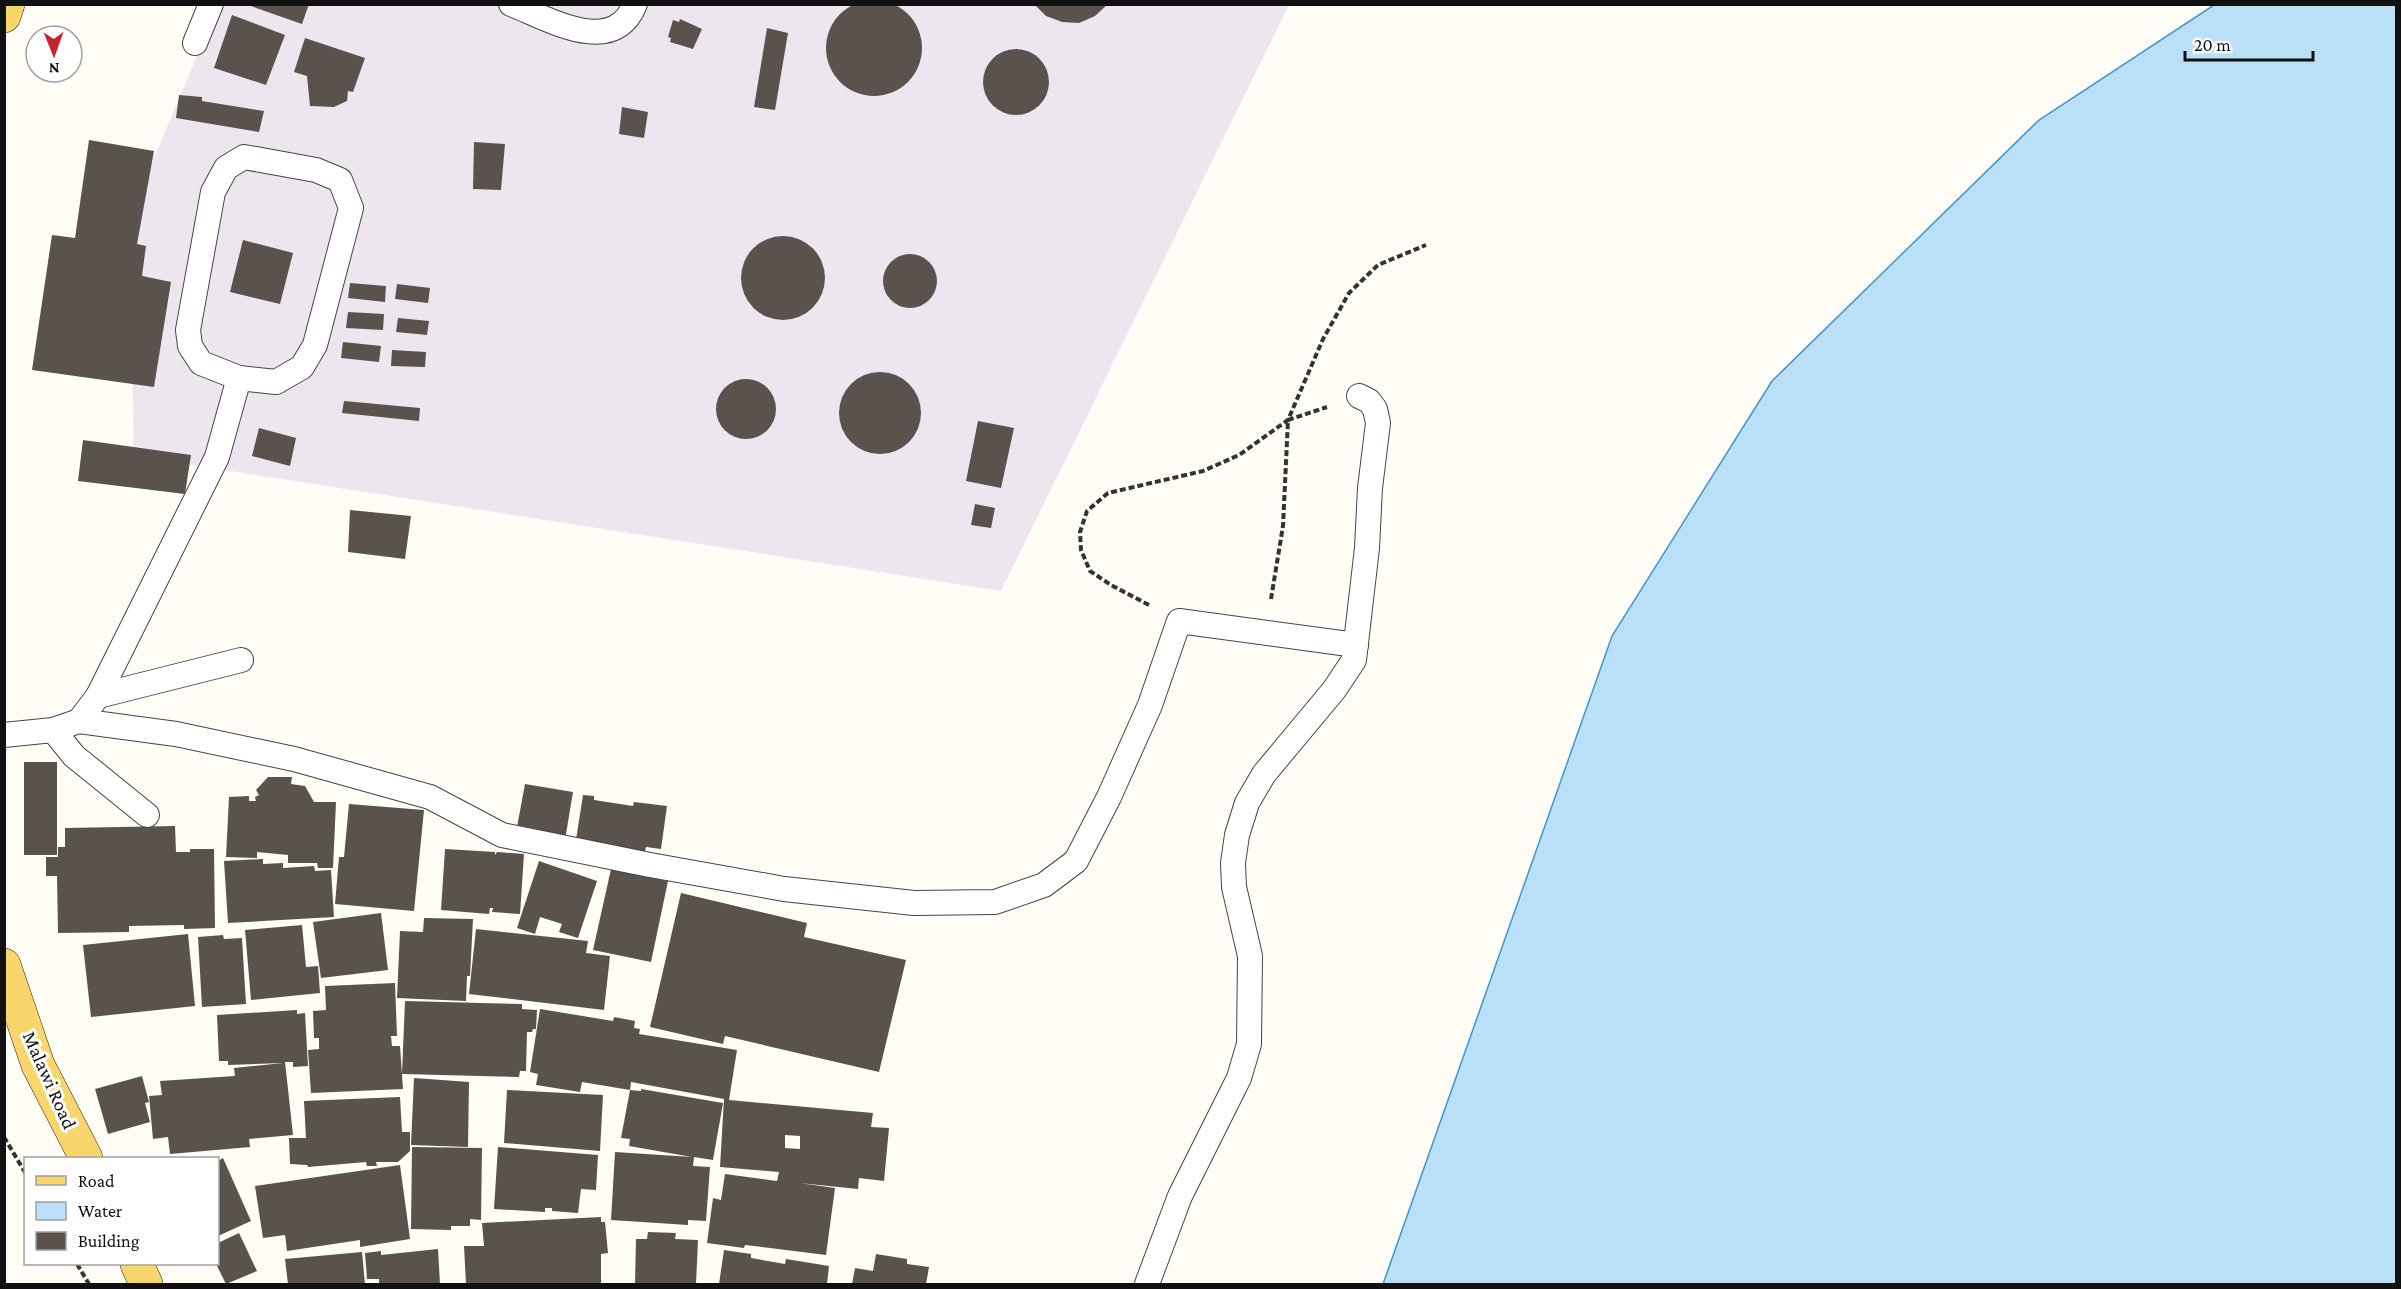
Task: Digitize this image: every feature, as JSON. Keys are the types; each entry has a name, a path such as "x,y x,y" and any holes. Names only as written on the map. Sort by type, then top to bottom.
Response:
{"main road":[{"path":"4,16 9,4"},
{"name":"Malawi Road","path":"4,965 38,1065 86,1157"},
{"path":"138,1265 146,1284"}],"lane":[{"path":"195,43 211,4"},
{"path":"512,4 583,32 606,32 631,16 635,4"},
{"path":"244,158 316,170 340,180 351,208 315,345 302,367 276,382 239,378 201,363 190,346 188,330 213,192 226,168 244,158"},
{"path":"79,721 98,696 217,457 239,378"},
{"path":"1147,1284 1180,1196 1239,1078 1249,1044 1250,957 1234,887 1233,863 1237,835 1247,803 1264,774 1348,672 1354,660 1378,423 1375,410 1369,401 1359,396"},
{"path":"4,735 53,730 79,721 176,734 294,759 430,797 502,835 784,890 915,903 995,902 1044,885 1076,861 1109,797 1150,705 1179,621 1356,645"},
{"path":"98,696 241,660"},
{"path":"53,730 74,756 147,815"}],"path":[{"path":"1266,631 1283,526 1288,420 1323,339 1349,293 1378,265 1426,245"},
{"path":"1179,621 1111,585 1090,571 1081,550 1080,532 1087,511 1108,494 1203,471 1239,455 1288,420 1359,396"},
{"path":"4,1137 24,1171"},
{"path":"77,1265 88,1284"}],"shaded area":[{"path":"218,5 1289,5 1001,591 134,456 129,218"}],"water":[{"path":"2214,5 2396,5 2396,1284 1383,1284 1612,636 1772,381 2039,120"}],"building":[{"path":"874,0 892,4 908,14 918,30 922,48 918,66 908,82 892,92 874,96 856,92 840,82 830,66 826,48 830,30 840,14 856,4"},
{"path":"245,4 309,4 302,24"},
{"path":"1034,4 1108,4 1095,16 1079,23 1062,22 1046,16"},
{"path":"232,15 285,35 266,85 214,68"},
{"path":"680,19 702,29 693,49 670,42 671,38 668,37 673,20 679,22"},
{"path":"767,28 788,33 775,110 754,107"},
{"path":"305,38 365,58 353,92 348,91 347,101 334,107 310,106 307,76 294,72"},
{"path":"1016,49 1028,52 1039,59 1046,70 1049,82 1046,94 1039,105 1028,112 1016,115 1004,112 993,105 986,94 983,82 986,70 993,59 1004,52"},
{"path":"179,95 202,97 202,101 264,111 259,132 176,118"},
{"path":"622,107 648,112 644,138 619,134"},
{"path":"89,140 154,151 137,244 146,246 142,276 171,282 154,387 32,370 52,235 75,238"},
{"path":"474,142 505,144 501,190 473,189"},
{"path":"783,236 799,239 813,248 822,262 825,278 822,294 813,308 799,317 783,320 767,317 753,308 744,294 741,278 744,262 753,248 767,239"},
{"path":"243,240 293,253 280,304 230,292"},
{"path":"905,254 915,254 925,258 933,266 937,281 933,296 925,304 915,308 905,308 895,304 887,296 883,286 883,276 887,266 895,258"},
{"path":"350,283 386,286 385,302 348,298"},
{"path":"397,284 430,288 428,303 395,299"},
{"path":"348,312 384,314 383,330 346,328"},
{"path":"398,318 429,321 427,335 396,332"},
{"path":"343,342 381,346 379,362 341,358"},
{"path":"392,350 426,352 425,367 391,366"},
{"path":"880,372 896,376 909,384 917,397 921,413 917,429 909,442 896,450 880,454 864,450 851,442 843,429 839,413 843,397 851,384 864,376"},
{"path":"746,379 763,384 771,392 776,409 771,426 763,434 746,439 729,434 721,426 716,409 721,392 729,384"},
{"path":"344,401 420,408 419,421 342,413"},
{"path":"978,421 1014,428 1001,488 966,481"},
{"path":"259,428 296,438 290,466 252,456"},
{"path":"83,440 191,455 185,494 78,481"},
{"path":"975,504 995,508 991,528 971,525"},
{"path":"350,510 411,516 405,559 348,552"},
{"path":"24,762 57,762 57,855 24,855"},
{"path":"268,777 292,777 291,784 305,786 314,802 336,802 333,868 318,868 317,863 288,863 288,855 257,852 257,858 226,857 229,797 249,796 249,801 256,801 255,797 259,795 256,790"},
{"path":"525,784 573,792 565,840 517,827"},
{"path":"583,795 594,796 594,800 633,806 634,802 667,806 661,849 646,847 644,855 575,846"},
{"path":"349,804 424,810 414,911 335,904 339,857 344,857"},
{"path":"175,826 176,852 190,852 190,849 214,849 215,928 184,929 184,925 129,926 129,932 58,933 57,876 46,876 46,857 58,857 58,847 65,847 65,828"},
{"path":"445,849 495,852 495,855 497,852 524,854 520,914 492,912 493,908 490,908 489,914 441,910"},
{"path":"263,859 263,864 283,863 283,868 314,866 315,871 331,870 334,917 228,923 224,861"},
{"path":"539,861 597,881 578,938 559,932 562,924 540,917 535,934 517,928"},
{"path":"611,869 668,881 651,962 593,950"},
{"path":"681,893 807,923 804,937 906,960 879,1072 725,1036 723,1044 650,1027"},
{"path":"381,913 388,970 321,978 313,922"},
{"path":"424,918 473,919 470,976 467,976 466,1001 397,998 400,931 423,932"},
{"path":"302,925 306,967 318,966 320,993 251,1000 245,930"},
{"path":"476,929 588,941 586,953 610,956 604,1010 469,994"},
{"path":"188,934 195,1006 91,1017 83,945"},
{"path":"223,935 224,939 242,938 246,1004 202,1007 198,937"},
{"path":"395,983 397,1036 391,1036 392,1046 400,1046 403,1089 311,1093 308,1050 319,1049 319,1038 314,1038 313,1011 326,1010 325,986"},
{"path":"405,1001 522,1004 522,1009 537,1010 536,1029 527,1032 526,1071 520,1071 519,1077 402,1074"},
{"path":"540,1009 613,1021 614,1017 635,1021 634,1028 640,1029 639,1034 737,1050 729,1100 873,1113 871,1127 889,1128 884,1181 859,1178 858,1189 799,1183 835,1188 826,1255 745,1245 744,1248 707,1243 713,1198 721,1200 725,1174 777,1181 779,1172 720,1167 724,1099 631,1082 630,1090 582,1082 580,1092 536,1085 538,1074 530,1072","holes":["785,1135 800,1136 800,1149 785,1148"]},
{"path":"297,1010 297,1014 305,1013 308,1066 293,1067 293,1062 285,1062 293,1135 249,1139 250,1147 170,1154 168,1137 153,1139 149,1096 162,1095 160,1081 235,1076 234,1068 283,1063 228,1065 228,1061 219,1061 217,1015"},
{"path":"142,1076 149,1102 145,1103 150,1122 108,1134 95,1089"},
{"path":"414,1078 469,1082 468,1147 411,1145"},
{"path":"641,1089 723,1103 713,1160 694,1157 693,1166 710,1167 706,1221 688,1220 688,1225 611,1220 615,1152 692,1157 629,1146 630,1139 621,1138 630,1090 641,1091"},
{"path":"507,1090 603,1095 600,1151 504,1143"},
{"path":"400,1097 402,1132 410,1132 410,1151 398,1162 376,1162 377,1166 367,1166 366,1162 308,1167 307,1165 290,1164 289,1138 306,1138 304,1101"},
{"path":"412,1147 482,1148 481,1220 470,1219 470,1226 451,1226 451,1230 411,1229"},
{"path":"498,1147 598,1155 596,1190 581,1189 578,1213 552,1211 552,1208 545,1208 545,1212 494,1209"},
{"path":"223,1158 251,1221 219,1236 219,1160"},
{"path":"400,1165 410,1239 360,1247 360,1240 287,1251 285,1235 263,1238 255,1186"},
{"path":"601,1217 601,1222 605,1222 608,1253 601,1254 601,1284 466,1284 464,1246 484,1246 482,1223"},
{"path":"648,1232 676,1233 675,1239 698,1240 696,1284 635,1284 636,1239 647,1239"},
{"path":"239,1233 257,1271 226,1284 216,1265 219,1265 219,1243"},
{"path":"438,1249 440,1284 379,1284 379,1279 367,1279 365,1253 381,1251 381,1255"},
{"path":"724,1250 751,1254 751,1258 785,1264 786,1259 829,1266 827,1284 719,1284"},
{"path":"362,1252 365,1284 288,1284 285,1259"},
{"path":"876,1254 907,1259 907,1264 929,1267 926,1284 852,1284 855,1268 873,1271"}]}
